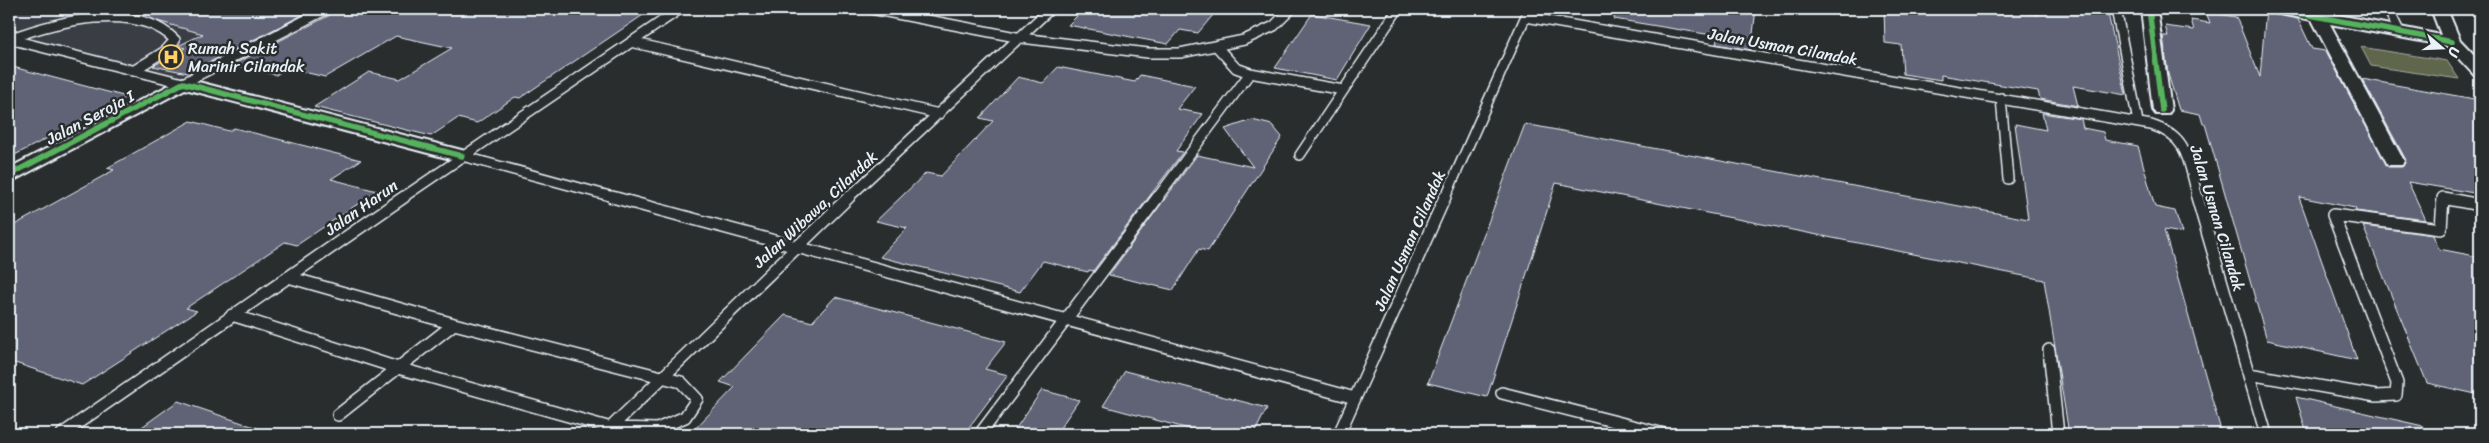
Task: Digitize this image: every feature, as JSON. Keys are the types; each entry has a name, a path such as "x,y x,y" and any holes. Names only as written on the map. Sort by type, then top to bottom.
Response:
{"street":[{"path":"2149,9 2162,110"},
{"path":"2277,9 2452,42"},
{"path":"2440,9 2452,42 2480,71"},
{"path":"2318,16 2395,161"},
{"path":"183,83 462,156"},
{"name":"Jalan Seroja I","path":"9,174 183,83"}],"lane":[{"path":"9,39 183,83 328,9"},
{"name":"Jalan Harun","path":"62,434 462,156 680,9"},
{"path":"871,9 1021,38 1148,52 1180,53 1244,40 1274,26 1291,9"},
{"name":"Jalan Wibawa, Cilandak","path":"607,431 796,246 1050,9"},
{"path":"1300,154 1398,10 1386,9"},
{"path":"2116,9 2138,122"},
{"path":"2388,9 2399,31"},
{"name":"Jalan Usman Cilandak","path":"1339,434 1528,13 2138,122 2159,127 2172,133 2182,144 2266,434"},
{"path":"9,39 38,27 67,21 104,19 145,22 171,32 175,40 165,51 133,71"},
{"path":"631,42 939,114"},
{"path":"1217,47 1236,68 1250,73 1344,90"},
{"path":"980,434 1250,73"},
{"path":"2001,98 2008,179"},
{"path":"462,156 1355,398"},
{"path":"2249,374 2376,396 2396,395 2397,383 2334,215 2441,229 2443,198 2480,205"},
{"path":"232,315 398,368 607,431 656,429 686,418 697,399 681,382 454,324 288,277"},
{"path":"338,415 454,324"},
{"path":"2049,350 2058,434"},
{"path":"1502,393 1664,434"}],"shaded area":[{"name":"Rumah Sakit Marinir Cilandak","path":"9,9 331,9 196,80 9,34"}],"green space":[{"path":"2361,47 2447,61 2459,79 2371,66"}],"building":[{"path":"129,9 314,9 188,73 153,66 185,48 178,46 203,34 129,13"},
{"path":"333,9 652,9 520,98 515,97 477,123 458,118 431,136 314,107 369,72 400,79 452,48 396,36 325,77 287,68 276,75 232,65 330,15"},
{"path":"1084,9 1218,9 1198,33 1180,30 1168,44 1068,25"},
{"path":"1615,9 1719,9 1735,11 1736,9 1756,9 1751,50 1716,44 1718,36 1614,19"},
{"path":"1884,9 1998,9 2039,15 2038,9 2107,9 2126,95 2073,86 2078,106 2040,99 2038,91 1941,75 1941,80 1903,74 1901,45 1885,43"},
{"path":"2266,9 2271,14 2298,19 2312,49 2326,51 2388,167 2402,167 2406,160 2362,79 2480,100 2480,194 2408,182 2426,220 2356,211 2355,208 2299,197 2357,360 2267,340 2205,124 2203,124 2200,114 2179,110 2168,74 2163,36 2168,36 2165,26 2194,30 2191,20 2210,23 2206,12 2236,17 2260,77"},
{"path":"1312,14 1371,24 1337,80 1275,68"},
{"path":"9,66 100,90 127,97 9,158"},
{"path":"1058,67 1135,82 1140,75 1195,86 1177,109 1203,114 1176,151 1183,152 1093,271 1089,270 1088,272 1043,261 1020,292 880,257 907,228 876,221 926,173 941,176 993,121 980,118 1018,77 1043,83"},
{"path":"2042,113 2081,119 2083,128 2103,132 2105,140 2138,146 2155,207 2175,211 2182,233 2164,230 2222,434 2069,434 2044,280 1556,183 1487,397 1428,383 1525,124 2028,219 2015,124 2046,130"},
{"path":"1252,120 1272,125 1282,137 1208,251 1199,249 1173,290 1109,275 1197,155 1253,167 1225,129"},
{"path":"191,121 229,131 234,128 361,160 331,179 377,191 297,245 285,242 186,308 197,311 82,385 9,361 9,228 114,170 107,168"},
{"path":"2363,226 2433,235 2439,249 2480,257 2480,395 2427,383"},
{"path":"835,297 1006,342 985,369 1008,375 964,434 690,434 735,387 720,382 785,315 812,322"},
{"path":"1125,371 1267,408 1254,434 1208,434 1103,406"},
{"path":"1042,390 1079,400 1056,434 1012,434"},
{"path":"2296,397 2423,426 2422,434 2307,434"},
{"path":"178,401 266,431 265,434 132,434"}],"cycle path":[{"path":"2149,9 2162,110"},
{"path":"2277,9 2452,42"},
{"path":"9,175 183,83 462,156"}],"place":[{"name":"Rumah Sakit Marinir Cilandak","path":"171,57"}]}
